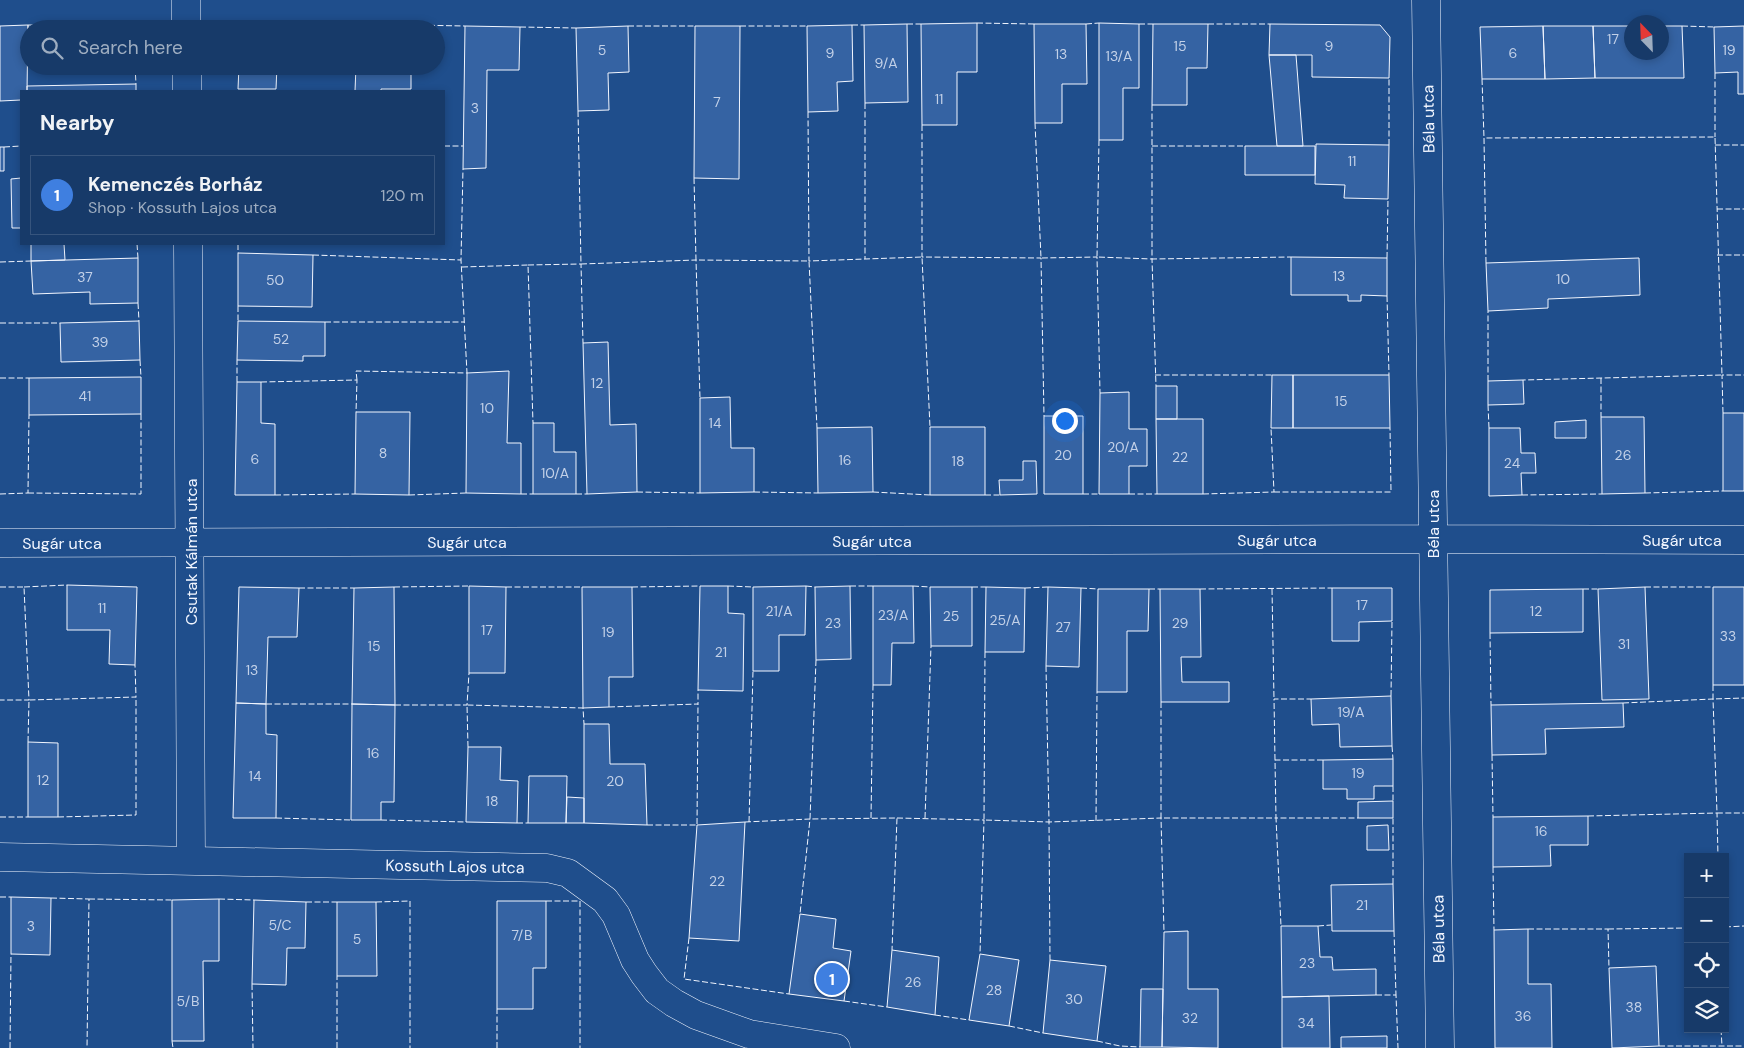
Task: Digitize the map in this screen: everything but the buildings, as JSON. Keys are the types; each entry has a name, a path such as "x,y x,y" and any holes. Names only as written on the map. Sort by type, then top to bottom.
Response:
{"street":[{"path":"186,0 186,20"},
{"name":"Béla utca","path":"1426,0 1440,1048"},
{"path":"187,75 187,90"},
{"name":"Csutak Kálmán utca","path":"188,245 192,860"},
{"name":"Sugár utca","path":"0,544 1433,539 1744,540"},
{"name":"Kossuth Lajos utca","path":"0,857 547,868 568,873 605,900 616,915 635,960 644,974 657,991 674,1004 696,1015 749,1034 836,1048"}],"fence":[{"path":"977,23 1034,24"},
{"path":"1086,24 1099,23"},
{"path":"907,24 921,24"},
{"path":"1139,24 1153,24"},
{"path":"1208,24 1270,24"},
{"path":"852,25 864,25"},
{"path":"445,26 465,26"},
{"path":"628,26 695,26"},
{"path":"740,26 807,26"},
{"path":"1682,26 1714,27"},
{"path":"520,27 576,28"},
{"path":"1715,73 1715,137"},
{"path":"136,75 136,84"},
{"path":"1389,78 1389,145"},
{"path":"1482,79 1484,138"},
{"path":"865,103 865,259"},
{"path":"1152,105 1152,259 1291,257"},
{"path":"578,111 581,264 696,260 700,398"},
{"path":"808,112 809,261 922,257 930,427"},
{"path":"1035,123 1041,258 1097,257 1100,393"},
{"path":"922,125 922,257 1041,258 1044,416"},
{"path":"1486,263 1484,138 1715,137 1722,375 1523,380"},
{"path":"1099,140 1097,257 1152,259 1156,386"},
{"path":"1715,145 1744,145"},
{"path":"4,147 20,146"},
{"path":"445,146 463,146"},
{"path":"1152,146 1245,146"},
{"path":"313,255 461,260 463,169"},
{"path":"694,178 696,260 809,261 817,428"},
{"path":"1387,258 1388,199"},
{"path":"1717,209 1744,209"},
{"path":"137,245 138,258"},
{"path":"238,245 238,253"},
{"path":"1717,255 1744,255"},
{"path":"357,380 356,371 467,373 461,260"},
{"path":"0,262 31,261"},
{"path":"528,265 581,264 583,343"},
{"path":"462,267 528,265 533,423"},
{"path":"1387,296 1389,375"},
{"path":"138,303 139,321"},
{"path":"238,306 238,321"},
{"path":"1488,311 1488,381"},
{"path":"325,322 464,322"},
{"path":"0,323 60,323"},
{"path":"140,360 141,377"},
{"path":"237,360 237,382"},
{"path":"1155,375 1272,375"},
{"path":"1723,413 1722,375 1744,375"},
{"path":"0,378 29,378"},
{"path":"1601,378 1601,417"},
{"path":"261,382 357,380 356,412"},
{"path":"1488,405 1489,428"},
{"path":"28,493 141,494 141,414"},
{"path":"0,494 28,493 29,415"},
{"path":"1203,494 1274,492 1271,428"},
{"path":"1274,492 1391,492 1390,428"},
{"path":"1645,493 1723,491"},
{"path":"637,492 700,493"},
{"path":"754,492 818,493"},
{"path":"873,492 930,495"},
{"path":"409,495 466,493"},
{"path":"275,495 355,494"},
{"path":"521,494 533,494"},
{"path":"576,494 587,494"},
{"path":"1083,494 1099,494"},
{"path":"1129,494 1157,494"},
{"path":"1522,495 1602,494"},
{"path":"985,495 1000,495"},
{"path":"24,587 67,585"},
{"path":"394,587 469,586"},
{"path":"632,587 700,586"},
{"path":"728,586 753,587"},
{"path":"806,586 815,587"},
{"path":"850,586 873,586"},
{"path":"913,586 930,587"},
{"path":"0,587 24,587 29,700 0,700"},
{"path":"506,587 582,587"},
{"path":"972,587 986,587"},
{"path":"1025,588 1048,587"},
{"path":"1645,587 1713,587"},
{"path":"299,588 354,588"},
{"path":"1081,588 1098,589"},
{"path":"1200,589 1332,588"},
{"path":"1149,589 1160,589"},
{"path":"1272,589 1274,699"},
{"path":"1583,589 1598,589"},
{"path":"1391,696 1392,621"},
{"path":"1490,633 1491,705"},
{"path":"925,818 931,646"},
{"path":"985,652 984,820 1049,822 1050,960"},
{"path":"816,660 810,819 897,818 892,950"},
{"path":"28,742 29,700 136,697 135,665"},
{"path":"1046,666 1049,822 1161,818 1164,932"},
{"path":"749,822 753,671"},
{"path":"395,705 467,705 469,673"},
{"path":"871,818 873,685"},
{"path":"1713,685 1713,699 1744,698"},
{"path":"609,707 698,704 698,690"},
{"path":"1096,821 1097,692"},
{"path":"58,817 136,815 136,697"},
{"path":"1275,760 1274,699 1311,699"},
{"path":"1623,703 1713,699 1717,813 1744,813"},
{"path":"1161,702 1161,818 1276,818 1281,926"},
{"path":"266,704 352,704"},
{"path":"647,825 697,825 698,704"},
{"path":"468,747 467,705 583,708 584,724"},
{"path":"1392,746 1393,759"},
{"path":"1492,755 1493,817"},
{"path":"1323,760 1275,760 1276,818 1358,818"},
{"path":"1393,786 1393,801"},
{"path":"1588,816 1717,813 1718,853"},
{"path":"0,817 28,817"},
{"path":"276,818 351,820"},
{"path":"897,818 984,820 980,954"},
{"path":"1393,818 1393,884"},
{"path":"745,822 810,819 800,914"},
{"path":"381,820 466,822"},
{"path":"517,823 528,823"},
{"path":"1493,867 1494,930"},
{"path":"0,897 11,897"},
{"path":"51,898 89,899 87,1048"},
{"path":"89,899 172,900"},
{"path":"219,899 254,900"},
{"path":"376,902 410,901 410,1048"},
{"path":"546,901 580,901 580,1048"},
{"path":"306,902 337,902"},
{"path":"1318,926 1331,925"},
{"path":"1729,927 1744,926"},
{"path":"1608,929 1684,928"},
{"path":"1528,929 1608,929 1609,968"},
{"path":"1394,931 1396,995"},
{"path":"689,938 684,979 789,994"},
{"path":"10,1048 11,954"},
{"path":"337,976 337,1048"},
{"path":"252,984 253,1048"},
{"path":"1376,995 1396,995 1398,1048"},
{"path":"844,1001 887,1007"},
{"path":"497,1009 497,1048"},
{"path":"935,1015 969,1020"},
{"path":"1009,1026 1043,1033"},
{"path":"1721,1033 1722,1046"},
{"path":"172,1041 173,1048"},
{"path":"1097,1041 1120,1046 1140,1047"},
{"path":"1659,1046 1744,1046"}],"place":[{"name":"Kemenczés Borház","path":"832,979"}]}
